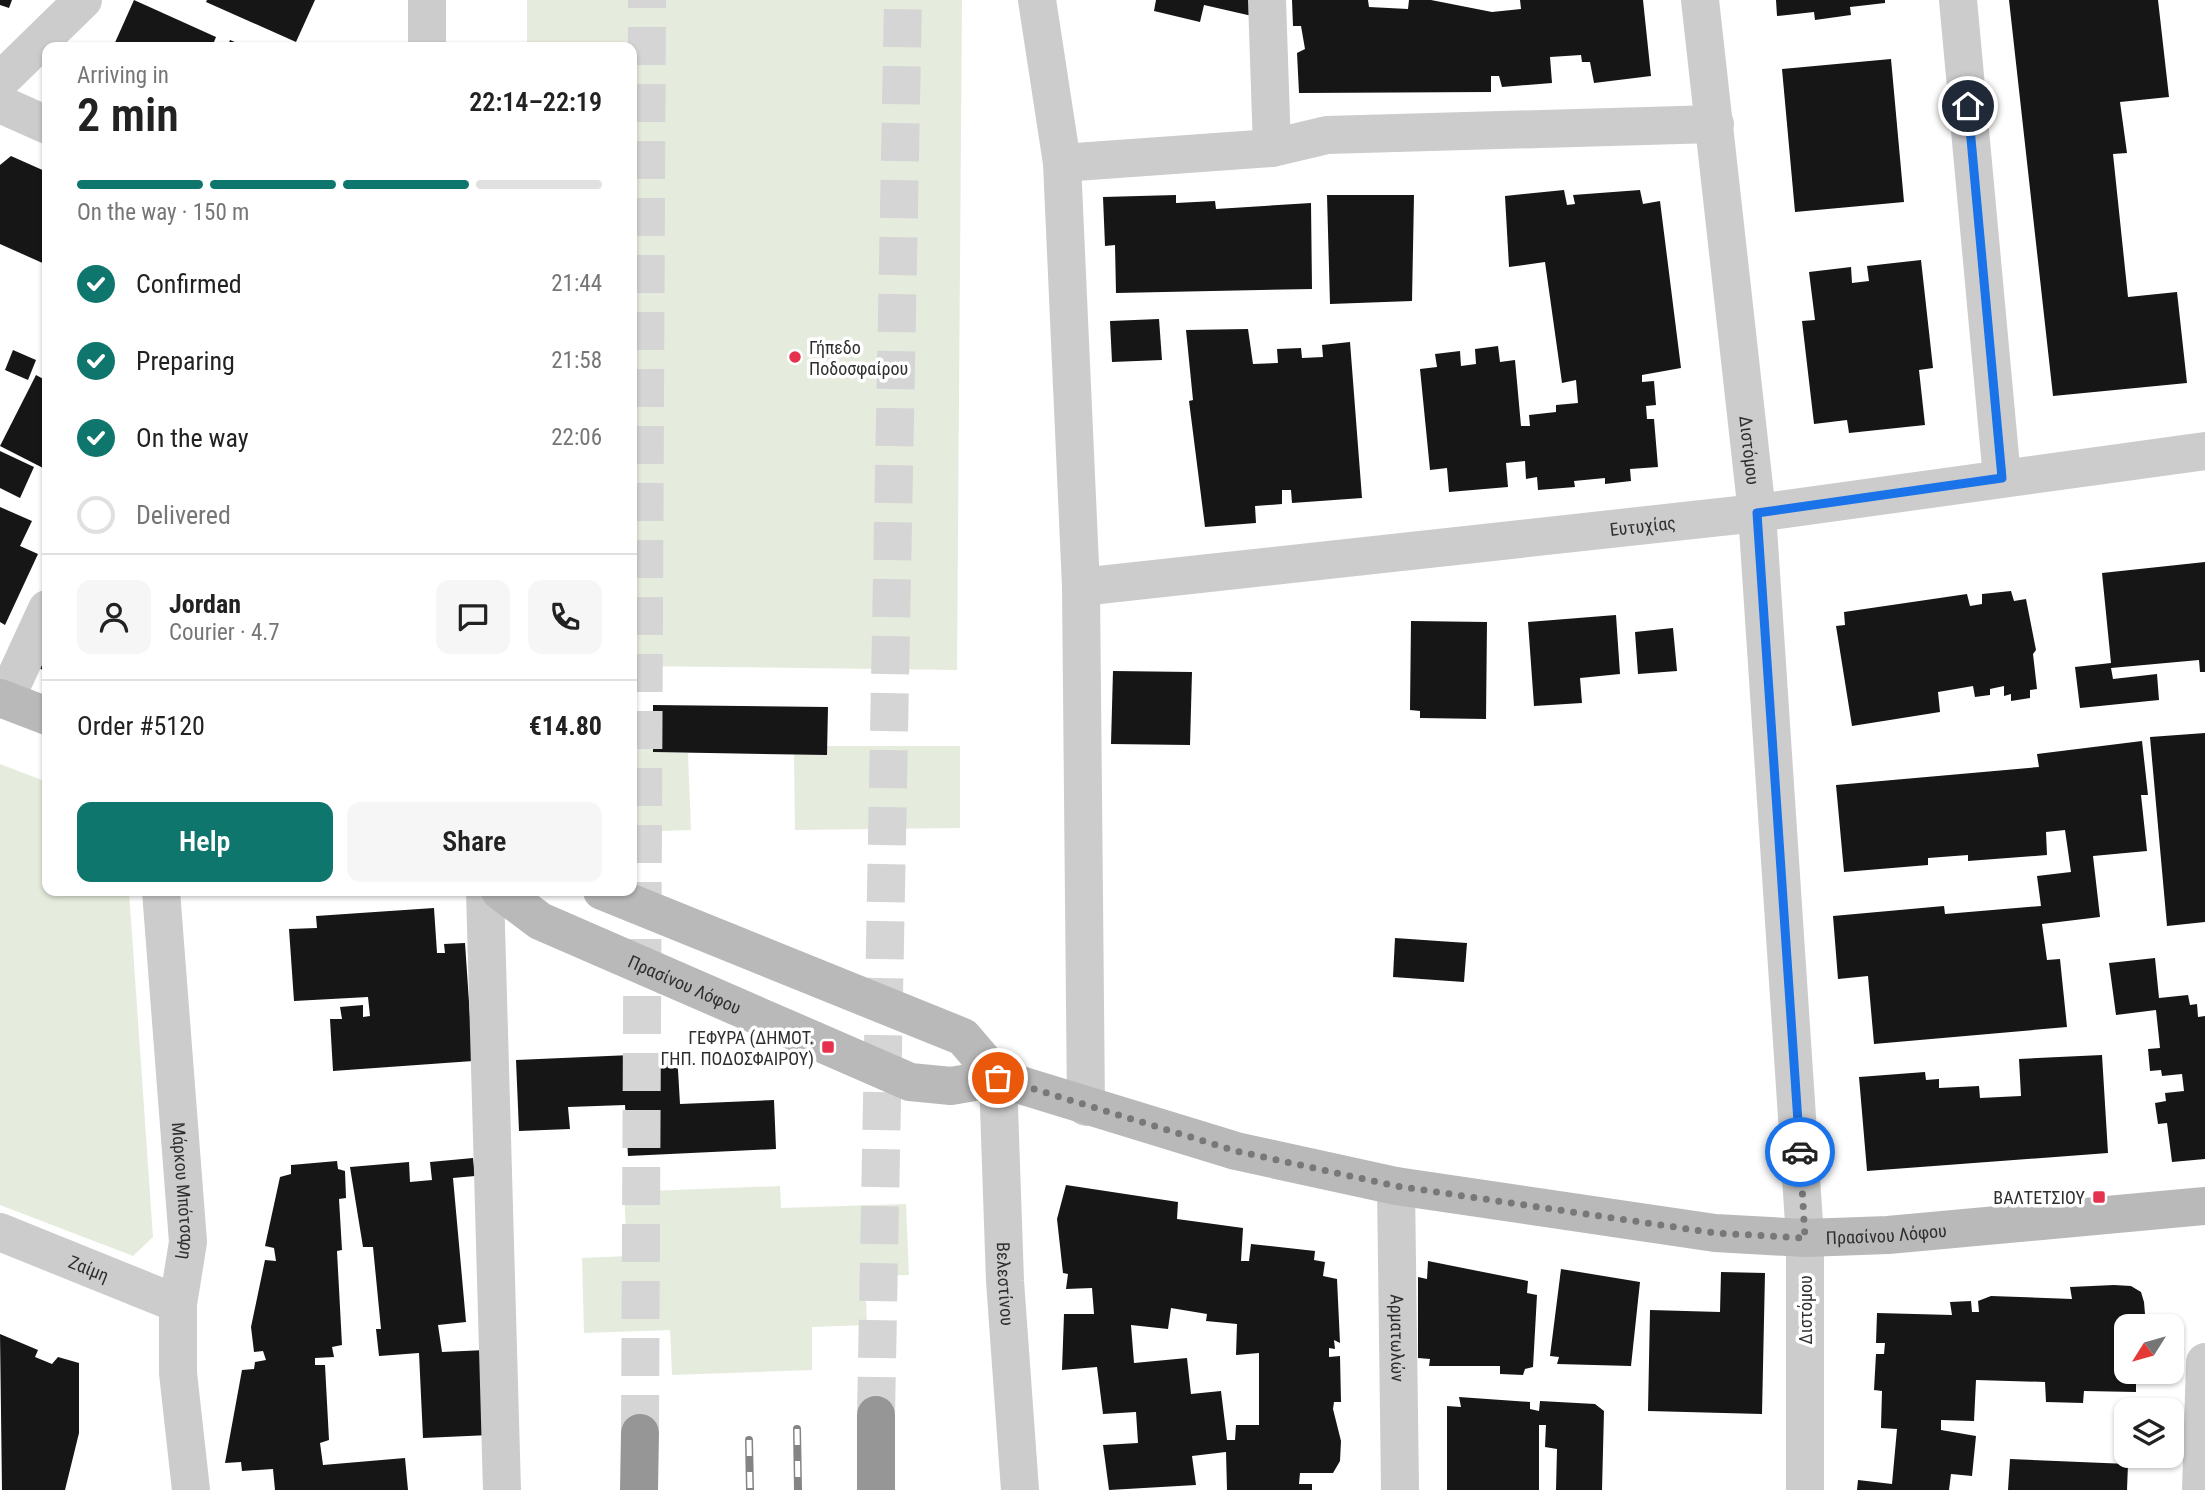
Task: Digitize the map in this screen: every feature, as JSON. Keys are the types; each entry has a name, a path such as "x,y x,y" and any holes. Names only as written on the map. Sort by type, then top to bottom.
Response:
{"highway":[{"path":"876,1415 876,1490"},
{"path":"639,1490 640,1433"}],"street":[{"path":"0,80 83,0"},
{"path":"427,0 427,42"},
{"path":"1037,0 1062,163 1081,587 1086,1107"},
{"path":"1267,0 1272,148"},
{"name":"Διστόμου","path":"1700,0 1757,513 1805,1238 1805,1490"},
{"path":"1958,0 2002,478"},
{"path":"0,104 42,123"},
{"path":"1062,163 1272,148 1327,135 1715,124"},
{"name":"Ευτυχίας","path":"1081,587 1757,513 2205,451"},
{"path":"42,618 3,699 42,714"},
{"name":"Μάρκου Μπότσαρη","path":"161,896 188,1242 178,1304 178,1373 191,1490"},
{"path":"485,896 502,1490"},
{"name":"Πρασίνου Λόφου","path":"506,896 540,922 910,1082 951,1086 998,1078 1236,1151 1396,1186 1715,1233 1805,1238 1888,1235 2205,1206"},
{"path":"614,896 963,1037 998,1078"},
{"name":"Βελεστίνου","path":"998,1078 1005,1281 1020,1490"},
{"name":"Αρματωλών","path":"1396,1186 1400,1490"},
{"name":"Ζαίμη","path":"0,1232 178,1304"},
{"path":"2201,1490 2205,1363"}],"green space":[{"name":"Γήπεδο Ποδοσφαίρου","path":"527,0 962,0 957,670 637,666 637,42 527,42"},
{"path":"637,746 652,746 654,752 688,753 691,830 637,832"},
{"path":"827,746 960,746 960,828 795,830 794,754 827,755"},
{"path":"0,764 42,780 42,896 129,896 153,1237 133,1256 0,1205"},
{"path":"780,1186 781,1208 906,1204 909,1275 865,1276 867,1325 812,1327 812,1370 672,1375 670,1330 584,1333 582,1258 627,1256 624,1192"}],"building":[{"path":"0,0 12,0 9,8 0,5"},
{"path":"134,0 216,37 214,42 115,42"},
{"path":"315,0 296,42 206,2"},
{"path":"1156,0 1253,0 1252,16 1204,5 1200,22 1154,11"},
{"path":"1292,0 1368,0 1369,7 1408,9 1409,0 1431,0 1492,12 1521,9 1520,0 1643,0 1651,76 1594,83 1590,62 1582,62 1581,55 1550,57 1552,83 1502,87 1499,76 1491,76 1491,92 1299,93 1297,53 1305,49 1301,26 1293,26"},
{"path":"1776,0 1885,0 1885,3 1850,7 1851,15 1815,20 1814,12 1777,16"},
{"path":"2009,0 2158,0 2169,97 2120,102 2127,153 2113,154 2128,297 2177,292 2187,383 2053,396"},
{"path":"1891,59 1904,202 1795,212 1782,69"},
{"path":"11,156 42,170 42,263 0,244 0,165"},
{"path":"1564,190 1567,205 1575,204 1573,195 1640,190 1643,204 1660,201 1681,368 1642,375 1642,382 1654,381 1656,405 1646,406 1647,419 1654,419 1658,467 1630,469 1631,481 1605,484 1605,478 1574,481 1575,487 1538,490 1537,477 1526,479 1525,461 1506,463 1508,487 1449,492 1447,468 1430,470 1420,369 1437,367 1435,354 1460,351 1461,366 1476,364 1475,349 1498,346 1500,362 1515,360 1521,426 1530,426 1529,415 1556,412 1556,405 1578,403 1576,380 1562,383 1545,262 1509,267 1505,196"},
{"path":"1176,195 1176,203 1215,201 1216,209 1311,203 1312,289 1116,293 1115,245 1105,246 1103,197"},
{"path":"1327,195 1414,195 1412,301 1330,304"},
{"path":"1921,260 1933,368 1919,370 1925,425 1849,433 1847,420 1814,424 1802,321 1815,320 1809,272 1851,267 1852,283 1869,281 1867,266"},
{"path":"1159,319 1162,360 1112,362 1110,321"},
{"path":"1248,329 1253,364 1278,363 1277,349 1301,348 1302,358 1323,357 1322,345 1350,342 1362,498 1292,503 1291,490 1282,490 1282,504 1255,506 1256,523 1205,527 1189,401 1193,400 1186,330"},
{"path":"13,350 36,360 28,380 5,370"},
{"path":"36,375 42,378 42,467 0,446"},
{"path":"0,451 34,467 20,498 0,488"},
{"path":"0,507 32,521 20,546 38,554 5,625 0,622"},
{"path":"2205,562 2205,672 2200,672 2199,660 2111,668 2113,679 2157,674 2159,700 2080,708 2075,667 2111,663 2102,573"},
{"path":"2011,591 2014,601 2026,599 2036,650 2033,654 2037,689 2030,690 2030,698 2011,701 2011,694 2004,696 2004,686 1990,689 1990,695 1975,697 1973,686 1938,692 1940,712 1852,726 1836,626 1845,625 1844,612 1967,594 1970,606 1982,604 1982,594"},
{"path":"1616,615 1620,674 1580,678 1582,703 1534,706 1528,622"},
{"path":"1411,621 1487,622 1486,719 1420,718 1420,711 1410,710"},
{"path":"1673,628 1677,671 1638,674 1635,632"},
{"path":"1113,671 1192,672 1190,745 1111,744"},
{"path":"653,705 828,707 827,755 653,752"},
{"path":"2205,733 2205,922 2167,926 2150,737"},
{"path":"2142,741 2148,795 2141,795 2147,851 2093,856 2100,917 2042,924 2047,960 2060,959 2067,1027 1874,1044 1868,976 1838,979 1833,916 1944,906 1945,914 2041,906 2037,876 2071,872 2065,830 2046,832 2047,855 1968,861 1968,855 1928,858 1928,865 1844,872 1836,785 2039,767 2037,754"},
{"path":"434,908 437,953 445,953 444,944 465,943 473,1061 333,1071 330,1019 342,1019 340,1007 363,1005 363,1017 370,1016 368,997 294,1001 289,929 317,928 316,916"},
{"path":"1395,938 1467,943 1464,982 1393,977"},
{"path":"2155,958 2159,998 2188,995 2190,1005 2197,1004 2198,1017 2205,1016 2205,1159 2172,1162 2167,1123 2158,1124 2155,1103 2166,1101 2165,1093 2184,1091 2182,1074 2162,1076 2161,1070 2150,1071 2148,1049 2160,1048 2156,1010 2116,1015 2109,963"},
{"path":"677,1053 680,1104 774,1100 776,1149 628,1156 625,1105 568,1107 570,1129 519,1131 516,1060"},
{"path":"2102,1055 2108,1153 1867,1171 1859,1077 1925,1072 1926,1080 1939,1079 1939,1088 1979,1086 1980,1098 2021,1096 2019,1059"},
{"path":"473,1158 475,1176 453,1178 466,1322 438,1325 442,1352 486,1350 490,1435 423,1438 419,1353 379,1356 376,1329 381,1329 373,1247 363,1247 350,1167 409,1162 410,1182 432,1180 430,1162"},
{"path":"337,1161 338,1169 345,1171 346,1198 339,1199 342,1250 337,1251 342,1345 332,1347 334,1357 315,1358 315,1365 325,1365 329,1440 320,1443 323,1465 405,1458 408,1490 275,1490 273,1469 242,1471 241,1462 225,1463 242,1370 254,1369 255,1362 266,1360 263,1351 254,1352 251,1327 265,1260 276,1261 274,1248 265,1246 280,1177 291,1174 291,1165"},
{"path":"1066,1185 1178,1202 1177,1219 1243,1228 1241,1261 1249,1261 1251,1244 1315,1251 1314,1260 1325,1262 1323,1276 1337,1279 1340,1343 1334,1340 1335,1349 1329,1348 1329,1357 1340,1356 1341,1402 1334,1402 1333,1409 1341,1441 1340,1461 1333,1473 1300,1473 1299,1484 1312,1484 1312,1490 1227,1490 1226,1452 1192,1456 1196,1485 1109,1490 1103,1445 1138,1443 1136,1412 1103,1414 1097,1367 1062,1370 1064,1314 1094,1314 1092,1288 1066,1289 1068,1274 1063,1273 1057,1219","holes":["1171,1308 1207,1314 1206,1321 1237,1324 1236,1355 1259,1353 1259,1425 1236,1425 1235,1440 1227,1440 1221,1391 1191,1394 1187,1358 1134,1363 1131,1325 1168,1329"]},
{"path":"1428,1261 1528,1281 1527,1293 1537,1295 1533,1367 1525,1369 1523,1375 1500,1374 1500,1366 1429,1366 1430,1359 1418,1358 1418,1277 1427,1279"},
{"path":"1561,1269 1640,1282 1631,1366 1557,1364 1559,1357 1550,1356"},
{"path":"1721,1272 1765,1273 1762,1414 1648,1411 1650,1310 1720,1312"},
{"path":"2131,1286 2141,1292 2145,1314 2114,1314 2114,1384 2136,1384 2136,1392 2084,1391 2083,1403 2046,1402 2045,1382 1976,1380 1974,1421 1941,1420 1941,1430 1976,1436 1972,1476 1951,1474 1949,1490 1857,1490 1858,1480 1892,1484 1897,1429 1881,1428 1882,1391 1874,1390 1876,1354 1884,1354 1885,1343 1876,1343 1877,1313 1952,1315 1950,1302 1971,1301 1972,1312 1979,1312 1978,1301 1991,1296 2072,1299 2070,1287"},
{"path":"0,1334 38,1350 35,1357 52,1364 58,1357 79,1363 79,1433 65,1490 2,1490"},
{"path":"1459,1397 1530,1402 1530,1409 1539,1411 1540,1401 1595,1404 1604,1411 1602,1490 1556,1490 1557,1449 1545,1447 1546,1425 1539,1425 1539,1490 1447,1490 1447,1406 1461,1407"},
{"path":"2010,1459 2114,1463 2114,1468 2128,1468 2127,1490 2008,1490"}],"tunnel":[{"path":"640,1433 647,0"},
{"path":"876,1415 903,0"}],"railway":[{"path":"797,1429 798,1490"},
{"path":"749,1440 750,1490"}],"way so far":[{"path":"998,1078 1236,1151 1396,1186 1715,1233 1805,1238 1800,1152"}],"place":[{"name":"Γήπεδο Ποδοσφαίρου","path":"795,357"},
{"name":"ΓΕΦΥΡΑ (ΔΗΜΟΤ. ΓΗΠ. ΠΟΔΟΣΦΑΙΡΟΥ)","path":"828,1047"},
{"name":"ΒΑΛΤΕΤΣΙΟΥ","path":"2099,1197"}],"route":[{"path":"1800,1152 1757,513 2002,478 1968,106"}]}
